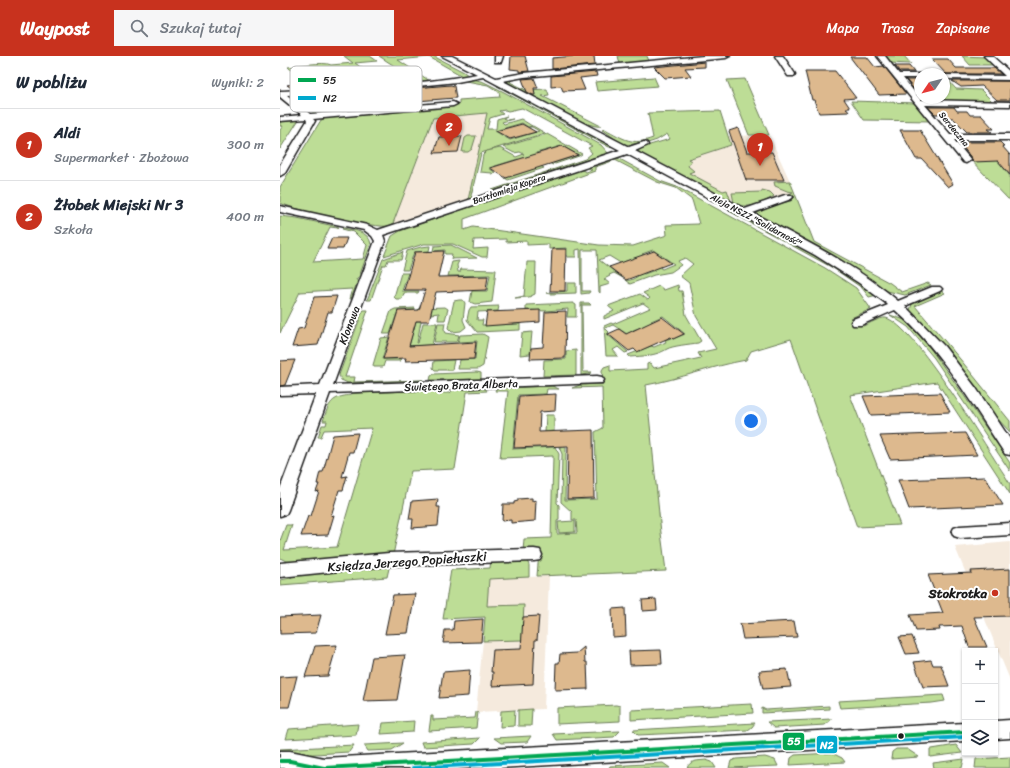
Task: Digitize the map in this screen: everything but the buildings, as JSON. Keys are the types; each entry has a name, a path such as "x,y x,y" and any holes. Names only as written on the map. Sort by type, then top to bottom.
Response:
{"street":[{"name":"Aleja NSZZ \"Solidarność\"","path":"446,56 495,80 849,271 897,306 938,348 1010,450"},
{"path":"495,80 614,64 726,56"},
{"path":"779,56 791,74"},
{"name":"Serdeczna","path":"880,56 914,97"},
{"path":"988,56 1010,77"},
{"path":"422,84 457,80 484,75"},
{"path":"896,76 914,76"},
{"path":"950,77 1010,77"},
{"path":"280,93 290,93"},
{"path":"280,93 290,101"},
{"path":"950,103 1010,104"},
{"path":"422,107 453,104"},
{"name":"Serdeczna","path":"920,104 966,160"},
{"path":"280,173 311,122 309,117 303,112"},
{"path":"280,119 364,112"},
{"path":"948,137 1010,137"},
{"name":"Bartłomieja Kopera","path":"377,234 644,145"},
{"path":"745,214 788,197"},
{"path":"280,209 367,228 377,234"},
{"name":"Klonowa","path":"280,510 380,244 377,234"},
{"path":"857,322 936,289"},
{"name":"Świętego Brata Alberta","path":"280,392 597,380"},
{"path":"960,532 1010,529"},
{"name":"Księdza Jerzego Popiełuszki","path":"280,570 303,569 340,563 392,559 534,555"},
{"path":"998,730 1010,729"},
{"path":"280,761 290,761 323,768 962,732"}],"shaded area":[{"path":"487,113 468,200 392,226 433,118"},
{"path":"769,135 795,192 752,208 745,207 668,166 731,145 727,136"},
{"path":"1010,542 1010,680 998,648 955,547"},
{"path":"549,576 544,709 476,712 489,579"}],"green space":[{"path":"344,56 370,56 377,61 355,63 359,66 298,66 317,64 331,65 353,63"},
{"path":"379,56 433,56 469,76 464,77 429,57 398,60 407,66 394,66"},
{"path":"618,56 647,56 649,61 620,64"},
{"path":"882,56 904,56 911,64 889,63"},
{"path":"962,56 985,57 994,65 970,65"},
{"path":"422,76 430,81 422,82"},
{"path":"532,76 513,79 510,82 526,90 547,89 549,95 542,96 601,126 594,126 583,122 506,83 507,80 518,77"},
{"path":"654,77 658,86 597,91 595,82"},
{"path":"473,79 484,82 504,92 601,145 608,153 494,191 492,190 585,159 592,153 588,148 592,146 522,108 499,111 503,114 490,118 487,129 496,129 497,119 507,116 503,118 507,120 513,119 502,122 504,124 521,119 532,126 528,127 522,123 495,131 510,140 539,131 529,127 533,126 545,133 481,153 471,196 473,198 468,200 487,113 433,118 392,226 370,225 336,219 280,203 280,187 321,120 326,118 383,112 422,112 422,108 459,104 459,100 500,97 499,92 488,85 466,81"},
{"path":"745,79 769,135 749,135 727,80"},
{"path":"950,82 956,89 981,90 993,102 950,101"},
{"path":"499,85 613,146 609,147 497,86"},
{"path":"851,101 914,103 918,104 932,121 864,120"},
{"path":"720,111 731,145 688,159 691,161 688,166 694,171 689,173 723,191 727,190 731,201 638,152 643,147 670,139 667,134 657,140 645,144 628,144 619,142 602,130 605,129 628,140 646,140 653,138 648,113"},
{"path":"313,112 336,112 314,113"},
{"path":"298,121 280,149 280,130 283,126 280,126 280,122"},
{"path":"547,134 582,154 555,164 553,163 579,155 562,146 536,153 553,165 539,158 532,161 544,168 508,180 505,178 533,169 518,159 489,168 496,173 492,174 480,172 483,155 487,151 500,148 516,157 524,154 520,152 514,153 503,147"},
{"path":"468,136 476,136 472,149 468,152 462,152 465,138"},
{"path":"966,155 993,155 1010,176 1010,199 1008,199"},
{"path":"616,157 660,181 677,187 825,268 856,288 871,309 851,318 863,326 886,318 899,326 914,342 931,363 966,414 1004,474 1010,484 1010,494 937,382 850,395 900,525 857,527 791,339 751,351 746,360 646,385 666,571 537,576 539,552 523,551 524,539 551,538 553,456 500,458 508,391 495,391 496,389 552,386 559,389 547,389 546,394 518,395 513,449 555,447 559,454 557,503 559,505 559,520 557,521 557,534 577,533 576,520 572,520 572,512 561,502 562,454 559,447 566,447 565,500 597,499 595,432 603,428 602,387 572,388 580,385 603,384 602,370 604,367 610,365 610,371 647,369 647,364 650,363 654,368 701,358 698,353 716,349 696,316 689,283 680,276 693,264 685,258 678,261 681,265 671,272 654,275 630,284 625,280 632,280 638,276 637,275 642,273 644,274 659,267 662,269 674,264 653,250 642,254 645,256 626,261 622,264 609,256 599,260 623,278 614,273 609,275 610,276 604,279 610,284 600,287 600,293 597,250 582,250 582,291 590,291 589,293 581,294 580,249 576,250 576,257 567,257 567,248 549,249 549,244 527,245 527,241 506,242 506,239 474,240 473,249 488,248 487,257 482,257 453,244 424,244 384,256 392,236 400,231 580,169 586,172 592,170 586,167","holes":["615,160 657,182 676,188 692,200 699,224 666,225 667,235 633,246 599,245 473,227 464,230 464,219 595,171 595,167"]},
{"path":"790,181 814,242 890,283 902,292 928,283 931,285 905,295 887,291 847,264 758,216 757,213 777,204 791,201 795,197 789,194 793,192 775,186 774,182"},
{"path":"762,190 770,192 774,196 765,201 749,206 734,203 732,193 762,192"},
{"path":"729,211 732,211 837,268 877,295 869,297 862,288 833,268"},
{"path":"280,216 339,227 330,227 313,262 363,259 367,245 354,232 342,229 343,228 364,234 370,240 371,244 359,277 356,280 358,280 351,299 349,299 352,289 300,292 280,333"},
{"path":"451,245 477,258 451,259 452,254 445,254 445,250 433,251 434,246"},
{"path":"430,246 429,251 414,252 408,270 402,270 407,251"},
{"path":"403,252 401,260 388,260 386,265 383,265 371,300 367,300 383,259"},
{"path":"459,261 457,265 458,272 460,272 461,269 496,270 492,302 475,304 470,302 472,291 487,291 490,275 448,276 452,262"},
{"path":"527,262 536,262 535,294 529,297 515,298 524,296"},
{"path":"401,273 408,273 402,291 419,291 418,293 404,293 402,299 396,299 394,297"},
{"path":"567,283 576,283 576,293 547,293 567,291"},
{"path":"678,285 679,291 682,291 686,315 701,341 698,343 669,348 654,354 630,357 628,355 651,346 654,347 666,342 665,340 671,338 673,339 685,334 663,316 651,321 653,323 633,330 627,334 613,325 605,328 609,332 607,334 628,352 625,353 618,347 613,350 618,356 606,356 604,326 611,323 613,324 650,308 643,303 604,319 604,316 614,311 608,306 640,294 648,300 650,298 643,293 659,286 664,290"},
{"path":"941,291 945,293 915,306 1010,421 1010,432 994,415 949,351 910,310 912,304"},
{"path":"463,300 465,303 463,320 466,327 461,331 452,332 448,328 454,301"},
{"path":"573,303 576,305 576,317 567,317 568,309 546,311 526,310 526,305"},
{"path":"581,303 589,303 591,305 582,305 583,372 592,372 581,375"},
{"path":"499,306 498,311 478,312 477,320 483,320 482,325 520,324 520,330 477,332 467,320 471,307"},
{"path":"445,307 448,309 445,320 438,320 439,313 431,314 432,309 418,310 419,308"},
{"path":"415,308 415,310 398,310 390,334 383,334 391,311 395,309"},
{"path":"363,310 368,310 345,377 355,377 354,382 424,380 348,383 341,380 339,375"},
{"path":"890,315 905,320 925,341 1010,463 1010,471 934,358 908,327"},
{"path":"416,321 421,321 417,343 423,323 437,323 432,345 409,346"},
{"path":"438,323 445,323 444,329 446,333 459,335 457,342 434,342"},
{"path":"532,332 530,354 520,355 522,333"},
{"path":"483,334 488,337 483,366 478,369 458,369 460,360 475,359 477,341 458,342 460,335"},
{"path":"389,337 382,359 401,359 400,361 385,361 383,367 374,367 373,365 381,338"},
{"path":"576,350 576,375 543,376 544,360 566,359 566,351"},
{"path":"454,360 452,370 435,370 433,368 434,361"},
{"path":"481,373 481,379 430,380 431,376 434,374"},
{"path":"485,388 487,391 467,392 455,469 411,471 393,555 297,562 286,561 280,558 280,541 286,525 292,525 284,550 337,547 372,428 324,430 321,437 318,437 322,425 326,425 327,421 323,421 329,405 335,399 351,395 352,393 441,390 443,393 450,393 453,390"},
{"path":"546,415 554,415 554,431 545,432"},
{"path":"575,521 575,532 559,533 558,522"},
{"path":"491,559 527,561 529,565 529,577 489,579 487,606 524,605 522,640 483,641 485,617 443,619 451,570 490,568"},
{"path":"390,564 387,577 280,585 280,580 291,578 293,575"},
{"path":"943,695 945,701 932,703 840,708 838,701"},
{"path":"752,704 753,713 631,720 631,710"},
{"path":"620,706 620,721 557,724 557,708"},
{"path":"829,706 829,709 762,713 762,708 766,710"},
{"path":"532,709 531,726 518,726 518,710"},
{"path":"515,710 514,726 500,727 501,711"},
{"path":"476,712 478,712 476,728 429,731 431,716 433,716 433,720 475,718"},
{"path":"832,719 825,725 774,728 767,722"},
{"path":"414,721 413,732 381,734 383,723"},
{"path":"755,723 748,730 638,735 633,730"},
{"path":"358,724 356,735 286,739 289,729"},
{"path":"620,731 614,737 557,740 553,734"},
{"path":"531,736 527,742 501,743 494,738"},
{"path":"480,738 474,744 423,747 421,742"},
{"path":"403,743 392,750 368,751 364,745"},
{"path":"354,745 349,752 280,756 280,749"},
{"path":"956,745 962,753 930,757 930,750"},
{"path":"896,749 907,749 919,757 891,759 892,752"},
{"path":"832,753 842,758 845,762 790,765 791,758 795,755"},
{"path":"765,757 775,760 778,766 729,768 731,761 736,759"},
{"path":"1010,757 1010,768 975,768 976,759"},
{"path":"964,759 962,768 934,768 933,763"},
{"path":"706,760 712,762 716,768 687,768 692,762"},
{"path":"663,763 670,768 609,768 610,766"}],"transit line":[{"name":"55","path":"280,761 290,761 324,768 962,732"},
{"name":"N2","path":"413,768 962,737"}],"place":[{"name":"Żłobek Miejski Nr 3","path":"449,146"},
{"name":"Aldi","path":"760,166"},
{"name":"Stokrotka","path":"995,593"}]}
